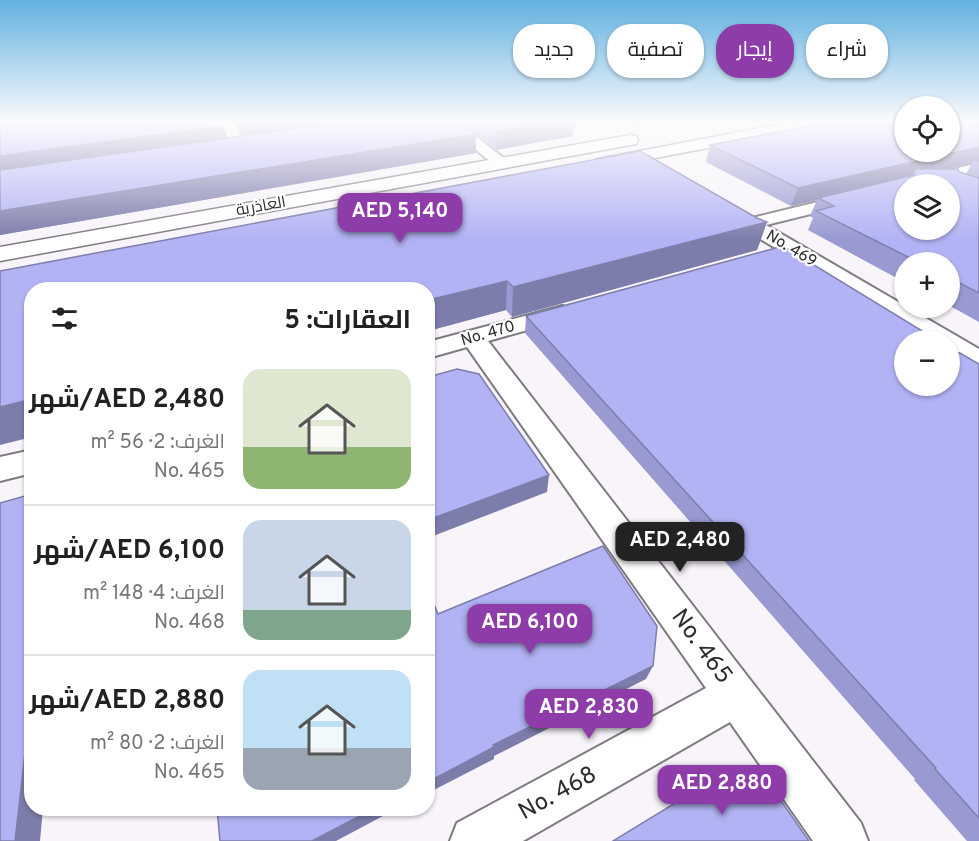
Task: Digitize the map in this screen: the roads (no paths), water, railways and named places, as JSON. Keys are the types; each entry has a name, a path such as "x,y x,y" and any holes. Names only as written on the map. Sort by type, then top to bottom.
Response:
{"street":[{"path":"498,160 502,163"},
{"name":"العاذرية","path":"0,254 517,160"},
{"path":"433,195 617,160"},
{"path":"640,160 657,169"},
{"path":"952,174 979,168"},
{"path":"960,185 969,189"},
{"path":"749,224 894,188"},
{"name":"No. 469","path":"718,206 929,330"},
{"path":"769,255 792,249"},
{"name":"No. 470","path":"435,349 587,306"},
{"name":"No. 465","path":"473,338 843,841"},
{"name":"No. 469","path":"960,348 979,360"},
{"path":"0,470 24,463"},
{"name":"No. 468","path":"475,841 735,695"}]}
